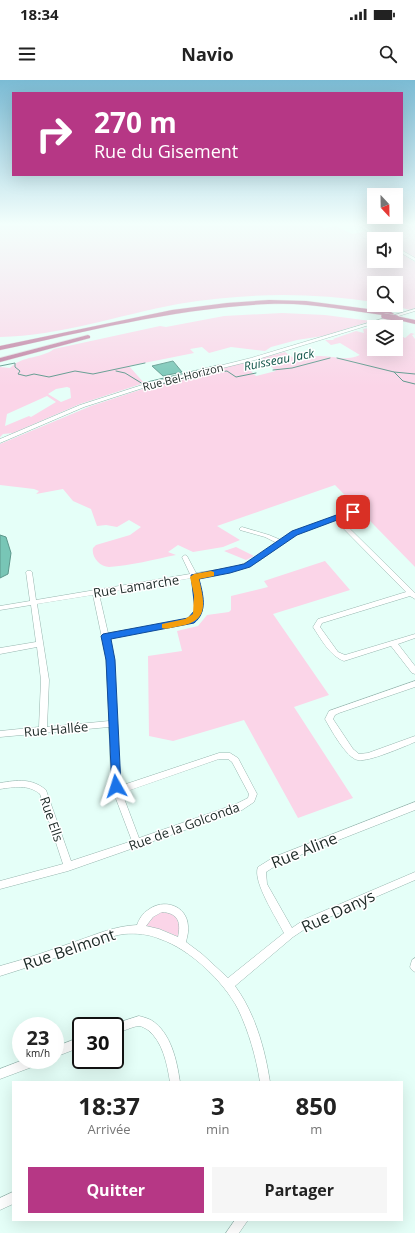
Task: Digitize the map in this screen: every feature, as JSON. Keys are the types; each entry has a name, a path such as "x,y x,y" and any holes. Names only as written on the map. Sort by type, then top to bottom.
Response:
{"highway":[{"path":"0,348 188,309 248,303 316,304 415,320"},
{"path":"0,355 183,316 246,308 310,308 393,316"},
{"path":"0,343 93,329"},
{"path":"0,360 88,337"}],"street":[{"name":"Rue Bel-Horizon","path":"0,441 76,408 144,386 254,359 415,310"},
{"name":"Rue Lamarche","path":"0,608 242,568 257,560 280,542 300,531 353,512"},
{"path":"336,518 413,595 320,621 316,625 318,629 336,654 341,658 350,658 415,636"},
{"path":"242,529 267,536 280,542"},
{"path":"106,636 183,623 194,619 199,610 198,592 194,577 185,557"},
{"path":"29,572 46,680 43,730"},
{"path":"96,593 111,660 115,776 117,791 137,843"},
{"path":"393,643 415,671"},
{"path":"0,651 40,644"},
{"path":"415,684 336,711 332,713 329,719 350,752 358,757 368,756 415,739"},
{"name":"Rue Hallée","path":"0,734 113,724"},
{"name":"Rue de la Golconda","path":"0,884 68,867 244,805 251,800 252,790 235,760 227,756 220,756 117,791"},
{"name":"Rue Ells","path":"0,786 28,784 37,787 43,792 68,867"},
{"name":"Rue Aline","path":"290,934 262,885 261,870 277,860 415,806"},
{"name":"Rue Danys","path":"228,985 290,934 322,915 415,876"},
{"path":"139,930 144,920 153,911 159,908 172,908 181,917 183,923 181,943"},
{"name":"Rue Belmont","path":"0,971 29,963 105,935 125,930 139,930 164,935 181,943 194,953 228,985 241,1005 250,1027 261,1062 264,1081"},
{"path":"124,1026 139,1021 151,1026 166,1048 175,1081"},
{"path":"0,1074 13,1069"},
{"path":"0,1204 12,1198"},
{"path":"232,1233 241,1221"}],"shaded area":[{"path":"0,279 367,279 367,301 300,295 252,296 203,300 178,304 67,329 22,336 0,337"},
{"path":"403,279 415,279 415,308 410,310 403,308"},
{"path":"282,313 325,315 367,320 367,322 323,336 297,340 271,347 265,351 231,347 209,353 202,347 190,349 194,353 129,366 144,383 80,404 13,433 3,434 0,437 0,367 10,368 21,361 54,349 160,326 166,327 224,316","holes":["67,387 70,388 71,398 61,402 48,394 56,389","47,396 56,402 31,417 29,416 5,426 7,414"]},
{"path":"367,328 367,356 403,356 403,337 405,338 411,333 415,334 412,335 415,339 415,567 335,485 217,526 240,540 223,547 193,552 178,545 168,552 176,555 134,564 106,567 97,561 93,555 93,548 96,545 130,535 141,527 129,520 117,527 106,525 97,526 91,509 73,501 63,489 36,494 39,491 34,489 0,485 0,444 91,406 161,383 243,363 256,376 276,371 262,358 285,352 299,362 316,356 341,358 354,357 360,355 340,343 331,345 325,340 334,340 333,339 356,331 364,333 363,329"},
{"path":"173,361 182,372 163,376 152,366"},
{"path":"0,535 6,537 11,553 8,574 0,578"},
{"path":"236,547 254,556 246,560 224,551"},
{"path":"325,561 350,590 273,614 329,695 294,707 353,798 298,818 244,720 173,741 149,736 148,656 182,651 177,631 198,626 207,615 229,612 231,610 231,596 268,587 264,581"},
{"path":"160,911 171,913 177,918 179,922 179,937 162,930 144,926 146,922"}],"waterway":[{"name":"Ruisseau Jack","path":"273,370 292,368 330,358"},
{"name":"Ruisseau Jack","path":"337,358 394,372"},
{"name":"Ruisseau Jack","path":"0,366 15,363 15,367 20,371 18,374 26,376 34,374 49,377 75,371 93,374 145,363"},
{"path":"143,383 219,365"},
{"name":"Ruisseau Jack","path":"116,371 125,373 143,384"},
{"name":"Ruisseau Jack","path":"147,387 219,372 227,371 236,377 256,373"},
{"name":"Ruisseau Jack","path":"394,372 415,374"},
{"path":"394,372 403,381 415,384"}],"slow traffic":[{"path":"165,626 191,621 197,616 199,610 198,595 194,577 211,574"}],"route":[{"path":"116,786 111,660 106,636 191,621 197,616 199,610 198,592 194,577 242,568 257,560 295,533 353,512"}]}
